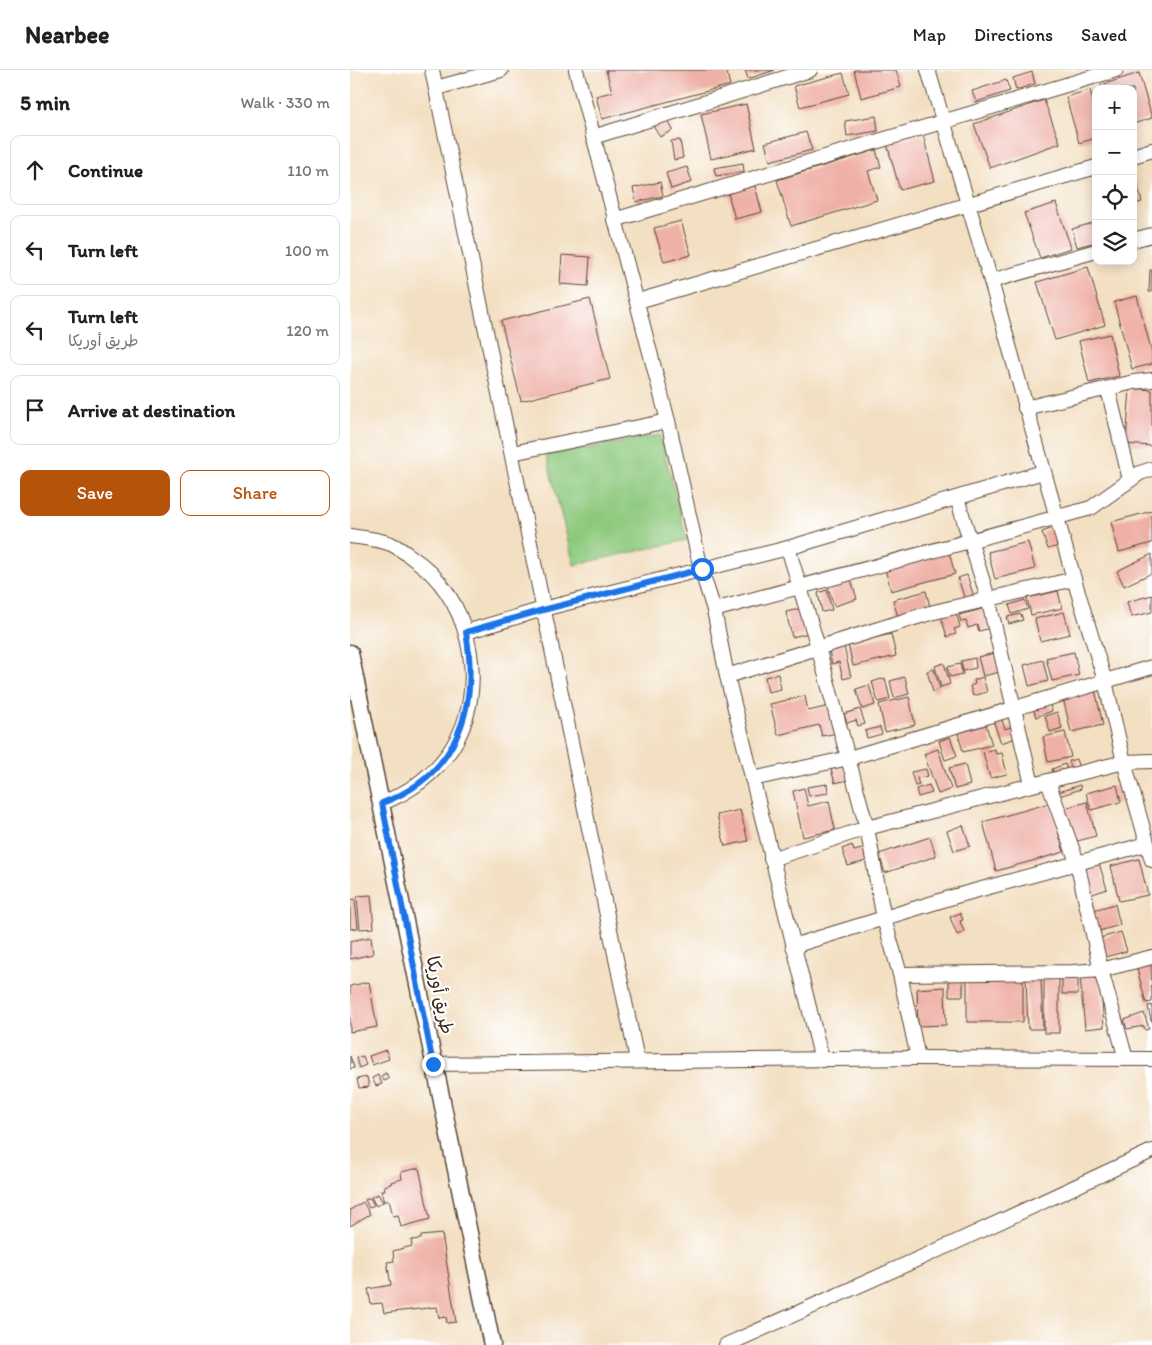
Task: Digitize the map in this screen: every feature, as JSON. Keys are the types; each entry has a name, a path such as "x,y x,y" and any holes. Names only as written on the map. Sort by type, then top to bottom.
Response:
{"street":[{"path":"432,70 637,1060"},
{"path":"436,88 501,70"},
{"path":"576,70 668,421 702,569 714,610 727,676 822,1060"},
{"path":"593,137 810,70"},
{"path":"928,70 991,281 1043,472 1058,517 1074,579 1105,681 1124,762 1152,860"},
{"path":"614,220 1116,70"},
{"path":"1137,155 1152,150"},
{"path":"638,301 1092,168"},
{"path":"1137,239 1152,235"},
{"path":"991,281 1092,252"},
{"path":"1025,408 1152,380"},
{"path":"1108,389 1130,480"},
{"path":"512,453 668,421"},
{"path":"714,610 1091,508 1130,480 1152,469"},
{"path":"466,632 543,610 788,548 1043,472"},
{"path":"957,498 988,598 1032,785"},
{"path":"350,536 376,539 392,544 426,568 439,581 452,600 466,632 470,652 470,686 466,715 452,747 430,774 398,797 382,803"},
{"path":"788,548 818,647 867,828 884,919 900,974 918,1058"},
{"path":"727,676 818,647 988,598 1074,579"},
{"name":"طريق أوريكا","path":"350,653 352,672 382,803 433,1064 492,1345"},
{"path":"752,779 849,758 1152,667"},
{"path":"772,859 867,828 1032,785 1124,762 1152,761"},
{"path":"1048,782 1077,862 1101,970 1126,1059"},
{"path":"793,946 1077,862 1147,844"},
{"path":"900,974 1101,970 1152,957"},
{"path":"433,1064 918,1058 1152,1059"},
{"path":"726,1345 956,1242 1152,1151"}],"green space":[{"path":"660,435 687,540 574,565 546,455"}],"building":[{"path":"606,70 726,70 730,85 602,119 596,96 612,92"},
{"path":"745,70 775,70 748,79"},
{"path":"854,70 896,70 901,87 861,98"},
{"path":"1032,72 1035,84 1016,90 1013,78"},
{"path":"843,73 849,94 800,107 794,86"},
{"path":"1139,73 1152,118 1137,123 1137,85 1101,85"},
{"path":"1006,80 1010,91 976,102 972,91"},
{"path":"1090,90 1092,97 1092,139 1079,143 1066,97"},
{"path":"1044,100 1060,143 990,168 974,124"},
{"path":"746,104 756,148 711,159 701,114"},
{"path":"665,115 673,130 660,137 651,123"},
{"path":"876,116 878,131 847,136 845,121"},
{"path":"806,132 812,150 770,161 765,143"},
{"path":"923,135 935,181 900,190 887,144"},
{"path":"680,140 683,158 674,160 671,141"},
{"path":"876,150 881,167 868,171 877,200 791,226 777,180"},
{"path":"743,163 744,172 716,176 714,168"},
{"path":"687,167 692,182 671,189 666,173"},
{"path":"660,182 663,196 636,202 633,188"},
{"path":"1137,184 1142,202 1137,203"},
{"path":"755,186 762,212 735,219 728,193"},
{"path":"1056,203 1071,248 1040,258 1024,213"},
{"path":"681,221 691,255 664,262 654,228"},
{"path":"1092,223 1092,243 1077,247 1072,229"},
{"path":"562,255 590,257 588,286 560,284"},
{"path":"1088,267 1105,325 1055,340 1037,282"},
{"path":"1150,270 1152,270 1152,292 1149,292"},
{"path":"1137,296 1152,353 1152,364 1132,369 1114,302"},
{"path":"590,299 610,379 521,401 501,321"},
{"path":"1110,334 1119,376 1089,383 1079,341"},
{"path":"1130,388 1152,390 1152,446 1126,444"},
{"path":"1152,511 1152,543 1119,552 1111,522"},
{"path":"1053,528 1059,546 1048,549 1042,532"},
{"path":"1028,542 1035,569 995,579 988,552"},
{"path":"949,552 955,574 891,591 885,569"},
{"path":"1152,554 1152,573 1124,586 1117,571"},
{"path":"967,575 974,597 965,600 958,578"},
{"path":"850,576 857,599 834,606 827,583"},
{"path":"827,590 832,610 822,612 818,593"},
{"path":"926,591 930,607 898,617 893,600"},
{"path":"1058,591 1062,608 1031,615 1027,598"},
{"path":"1152,595 1152,612 1131,617 1127,602"},
{"path":"1025,600 1028,609 1012,614 1009,605"},
{"path":"803,608 809,633 792,637 786,612"},
{"path":"986,608 991,628 979,631 977,625 968,628 966,621 961,622 959,615"},
{"path":"956,612 960,627 954,629 956,634 947,637 941,616"},
{"path":"1064,612 1070,634 1040,641 1035,619"},
{"path":"1021,614 1023,620 1009,624 1007,617"},
{"path":"891,634 896,656 853,666 848,644"},
{"path":"843,643 851,677 843,679 839,662 832,664 828,647"},
{"path":"1074,652 1079,675 1052,681 1046,658"},
{"path":"995,653 1000,672 983,676 978,657"},
{"path":"975,658 976,668 963,671 961,661"},
{"path":"1043,660 1048,681 1029,686 1024,665"},
{"path":"944,663 950,684 941,687 935,666"},
{"path":"960,664 963,674 950,677 947,667"},
{"path":"934,669 940,689 933,692 927,671"},
{"path":"778,674 781,689 768,692 765,677"},
{"path":"905,677 909,694 894,698 890,681"},
{"path":"983,677 987,692 973,696 970,686 975,684 974,680"},
{"path":"885,678 890,699 878,702 872,682"},
{"path":"869,685 875,705 862,709 856,689"},
{"path":"1095,690 1103,725 1071,732 1063,698"},
{"path":"805,696 808,711 830,706 837,733 822,736 819,725 778,735 770,704"},
{"path":"909,697 915,725 885,732 879,704"},
{"path":"1049,702 1052,711 1036,717 1033,708"},
{"path":"860,709 865,724 858,726 856,720 847,723 844,714"},
{"path":"1057,712 1062,728 1050,732 1045,716"},
{"path":"1001,717 1005,729 1015,725 1019,737 1001,743 993,720"},
{"path":"986,725 992,745 963,752 958,733"},
{"path":"880,727 882,734 867,738 865,731"},
{"path":"1065,732 1071,757 1048,762 1043,737"},
{"path":"950,737 957,756 945,760 939,741"},
{"path":"938,749 951,789 938,794 924,754"},
{"path":"995,749 996,754 1002,753 1007,774 990,778 983,752"},
{"path":"1076,759 1080,771 1073,773 1069,761"},
{"path":"965,764 970,785 955,789 949,768"},
{"path":"1065,764 1067,770 1054,774 1052,769"},
{"path":"844,766 848,780 835,783 831,769"},
{"path":"926,769 928,776 917,778 919,785 915,786 911,772"},
{"path":"827,784 828,793 809,796 807,787"},
{"path":"929,785 932,793 918,797 916,789"},
{"path":"1080,785 1081,789 1059,796 1058,792"},
{"path":"1117,785 1121,802 1091,810 1086,793"},
{"path":"804,788 808,806 829,801 835,830 803,837 793,791"},
{"path":"1087,802 1096,836 1074,842 1065,808"},
{"path":"1050,803 1064,852 996,871 983,822"},
{"path":"740,810 748,841 725,846 717,815"},
{"path":"963,825 970,846 954,851 947,831"},
{"path":"930,837 936,856 885,873 879,854"},
{"path":"852,845 854,851 865,848 869,860 848,866 842,849"},
{"path":"1139,859 1148,895 1119,901 1111,866"},
{"path":"1099,863 1107,889 1090,895 1082,868"},
{"path":"371,895 374,928 360,929 357,896"},
{"path":"355,899 358,928 350,929 350,900"},
{"path":"1115,904 1120,925 1099,931 1094,910"},
{"path":"960,913 963,920 960,921 964,932 957,935 950,917"},
{"path":"1121,932 1127,951 1105,957 1100,938"},
{"path":"371,937 373,954 350,959 350,941"},
{"path":"1151,961 1152,1002 1146,1003 1136,965"},
{"path":"1100,975 1104,1027 1085,1029 1080,977"},
{"path":"1062,976 1078,976 1078,994 1062,994"},
{"path":"967,977 1023,978 1023,1022 967,1022"},
{"path":"1026,978 1041,978 1043,1029 1028,1029"},
{"path":"949,979 963,979 963,996 949,996"},
{"path":"1044,979 1059,979 1059,1033 1044,1033"},
{"path":"369,982 377,1027 350,1032 350,986"},
{"path":"945,987 946,1025 918,1026 917,989"},
{"path":"1152,1005 1152,1021 1151,1021 1148,1006"},
{"path":"1144,1013 1149,1029 1145,1030 1144,1026 1127,1029 1124,1020"},
{"path":"386,1050 389,1059 372,1065 369,1056"},
{"path":"350,1056 354,1068 350,1069"},
{"path":"363,1056 366,1065 359,1068 356,1058"},
{"path":"386,1073 389,1079 384,1081 381,1076"},
{"path":"378,1075 382,1084 376,1086 372,1078"},
{"path":"367,1077 369,1087 359,1088 357,1079"},
{"path":"419,1168 430,1219 401,1227 398,1215 393,1216 389,1200 384,1202 381,1190 385,1190 384,1186 391,1184 391,1182 402,1179 401,1172"},
{"path":"378,1194 383,1202 376,1206 371,1197"},
{"path":"370,1198 374,1205 369,1208 365,1200"},
{"path":"363,1202 370,1214 350,1226 350,1210"},
{"path":"442,1234 456,1322 447,1323 446,1317 439,1318 437,1307 384,1313 382,1303 371,1304 368,1289 391,1285 387,1262 394,1261 393,1251 412,1246 411,1240 421,1239 421,1236"}],"route":[{"path":"433,1064 382,803 398,797 430,774 452,747 460,732 466,715 471,676 470,652 466,632 702,569"}]}
